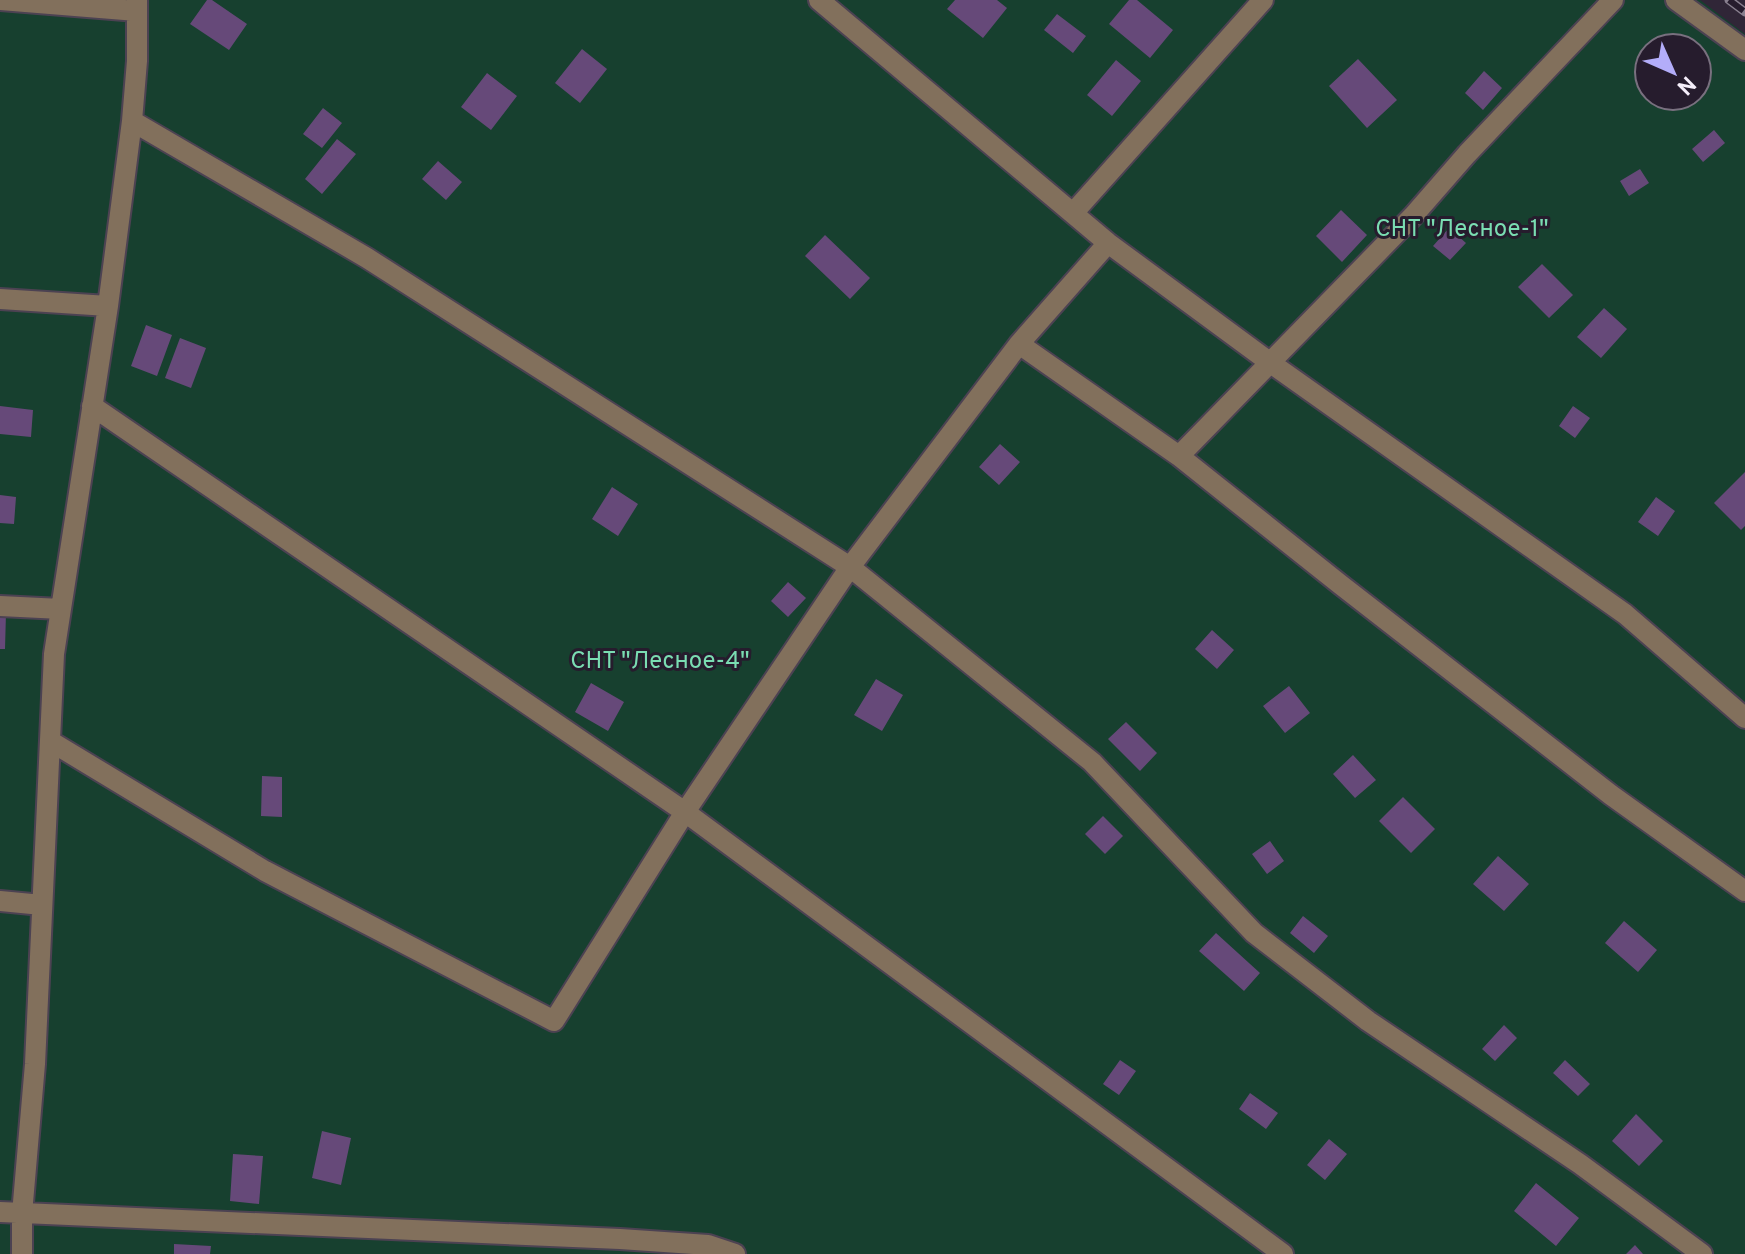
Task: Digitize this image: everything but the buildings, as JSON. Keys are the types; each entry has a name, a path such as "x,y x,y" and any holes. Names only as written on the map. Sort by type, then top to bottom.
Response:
{"street":[{"path":"0,0 137,5 137,61 132,121 108,306 54,654 35,1064 22,1214 22,1254"},
{"path":"819,0 1108,243 1272,364 1625,614 1745,718"},
{"path":"1074,212 1263,0"},
{"path":"1179,456 1413,216 1467,154 1613,0"},
{"path":"1676,0 1745,50"},
{"path":"132,121 367,258 850,567 1092,762 1254,933 1368,1021 1580,1164 1702,1254"},
{"path":"50,741 265,871 554,1021 685,812 850,567 1019,344 1108,243"},
{"path":"0,299 108,306"},
{"path":"1019,344 1179,456 1611,795 1745,891"},
{"path":"92,406 685,812 1283,1254"},
{"path":"0,606 61,609"},
{"path":"0,901 42,905"},
{"path":"0,1212 620,1239 708,1245 735,1254"}],"green space":[{"name":"СНТ \"Лесное-4\"","path":"0,0 1700,0 1745,34 1745,1254 0,1254"}],"railway":[{"path":"1729,0 1745,12"}],"park label":[{"name":"СНТ \"Лесное-1\"","path":"1462,230"}]}
